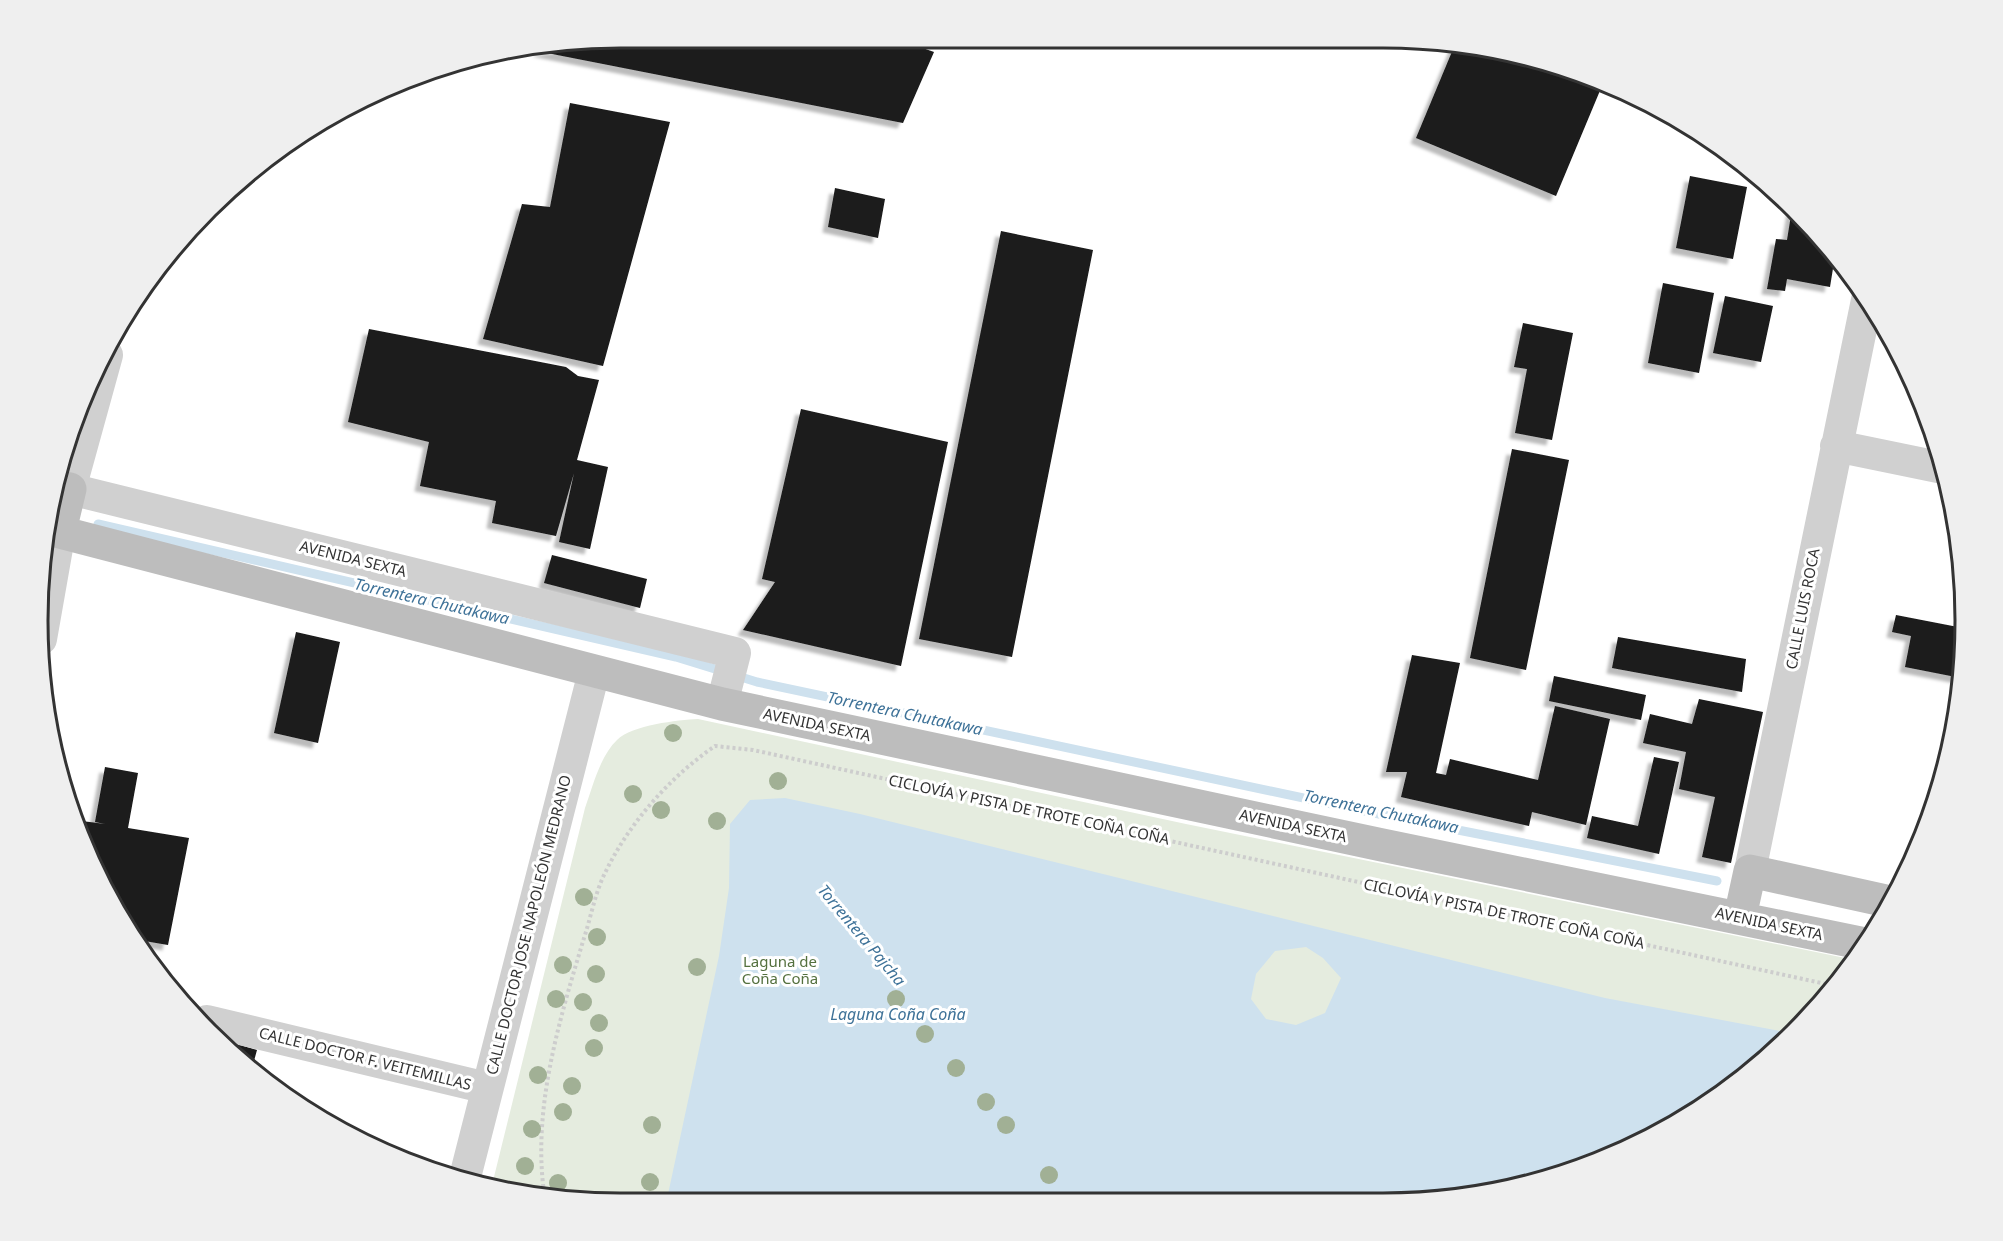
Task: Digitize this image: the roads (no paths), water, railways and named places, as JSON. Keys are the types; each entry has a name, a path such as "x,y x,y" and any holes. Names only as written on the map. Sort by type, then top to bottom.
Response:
{"main road":[{"path":"56,531 64,490"},
{"name":"AVENIDA SEXTA","path":"56,531 594,672 1371,843 1856,942"},
{"path":"1750,871 1882,900"},
{"name":"CALLE LUIS ROCA","path":"1740,918 1750,871"}],"street":[{"name":"CALLE LUIS ROCA","path":"1750,871 1865,311"},
{"path":"64,487 92,400"},
{"path":"1836,446 1933,466"},
{"name":"AVENIDA SEXTA","path":"64,488 735,653 723,701"},
{"path":"50,576 56,531"},
{"name":"CALLE DOCTOR JOSE NAPOLEÓN MEDRANO","path":"466,1171 594,672"},
{"name":"CALLE DOCTOR F. VEITEMILLAS","path":"214,1023 487,1089"}],"water":[{"name":"Laguna Coña Coña","path":"785,798 860,814 1605,998 1781,1031 1731,1075 1701,1097 1636,1134 1567,1163 1494,1182 1457,1188 1382,1193 668,1193 719,956 729,888 730,824 750,800","holes":["1306,947 1323,958 1341,978 1325,1013 1296,1025 1266,1019 1251,999 1256,974 1275,951"]}],"waterway":[{"name":"Torrentera Chutakawa","path":"98,524 676,657 757,682 1412,821 1717,881"}],"water label":[{"name":"Torrentera Pajcha","path":"862,935"}],"park label":[{"name":"Laguna de Coña Coña","path":"780,970"}]}
